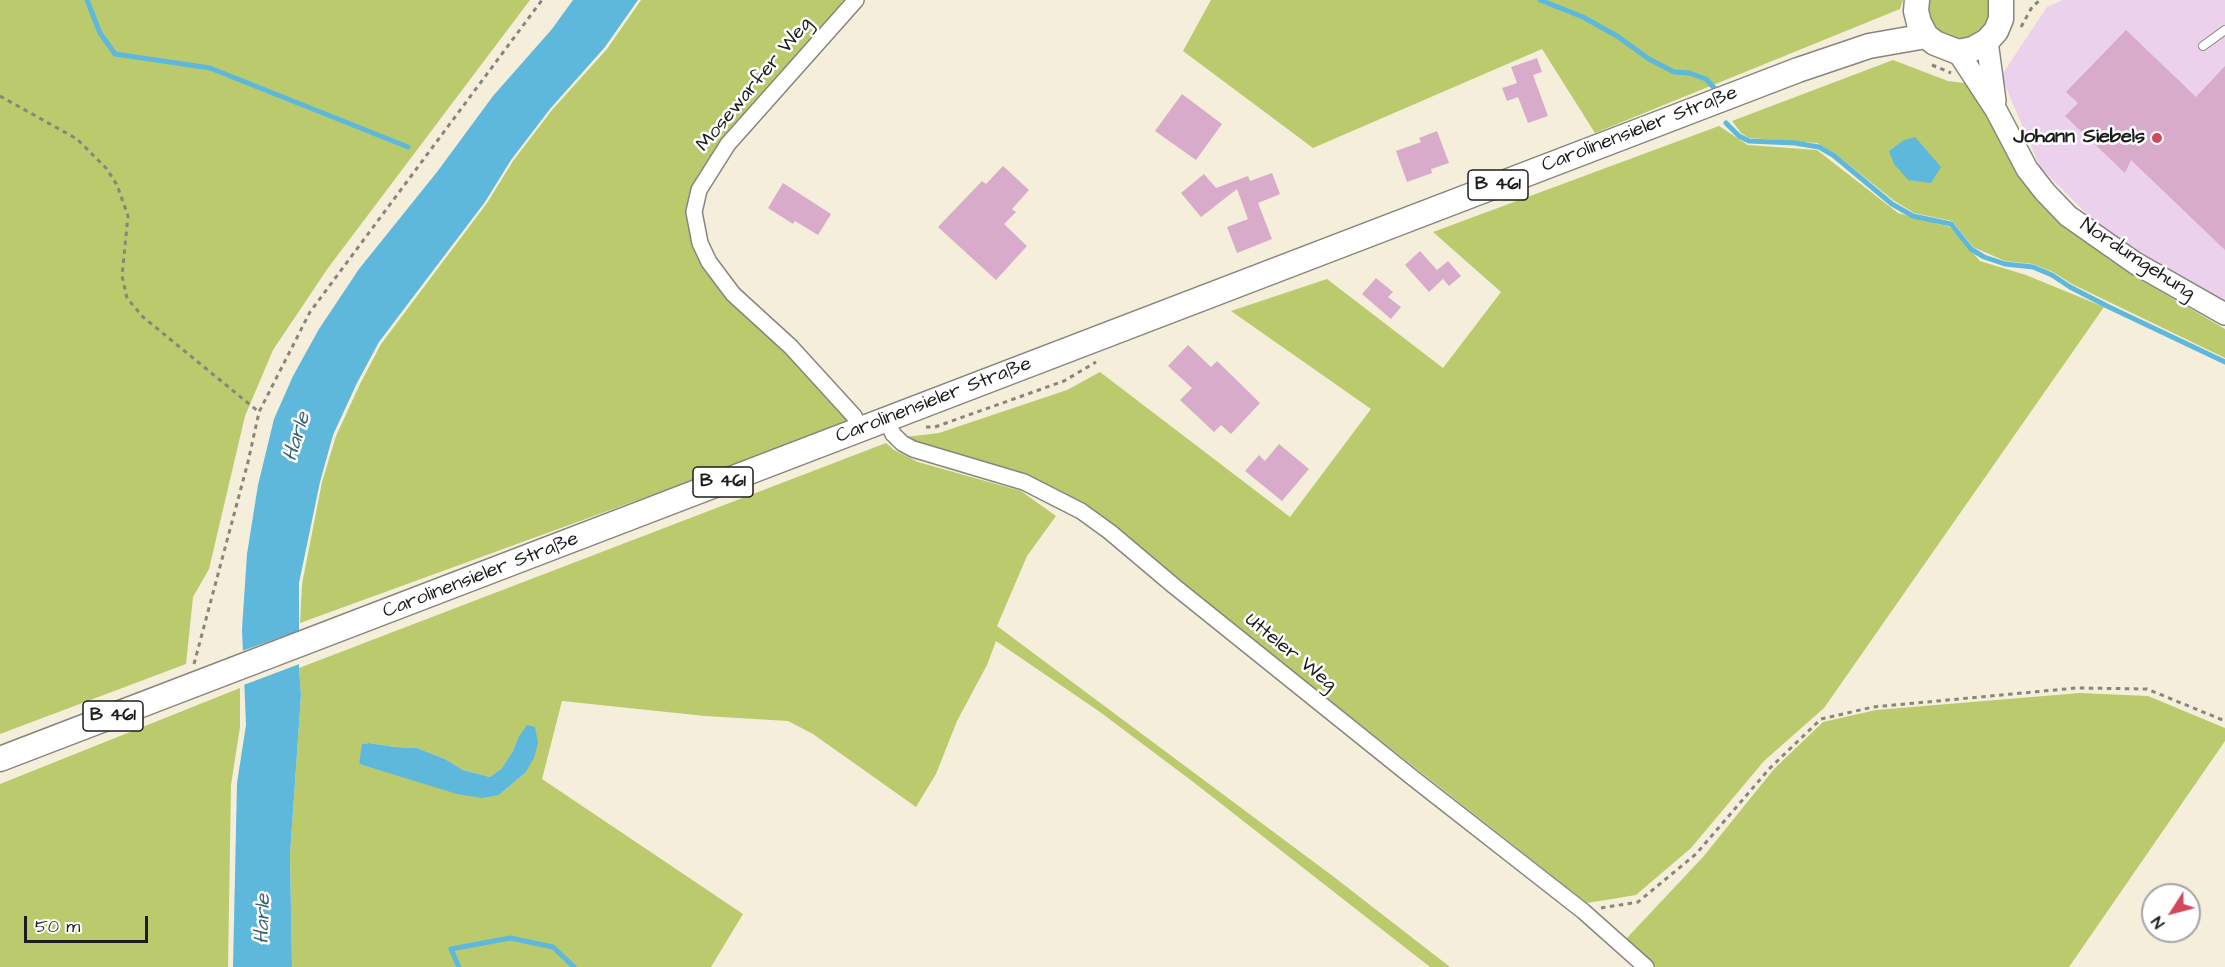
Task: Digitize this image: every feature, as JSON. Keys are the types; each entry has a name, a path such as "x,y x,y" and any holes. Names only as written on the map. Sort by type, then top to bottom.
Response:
{"main road":[{"path":"1917,6 1919,23 1926,36 1935,43 1958,52 1973,49 1987,41 1996,31 2005,2"},
{"name":"Carolinensieler Straße","path":"1869,46 1917,6"},
{"name":"Carolinensieler Straße","path":"0,759 1787,74 1869,46 1926,36"},
{"name":"Nordumgehung","path":"1987,41 1996,111"},
{"name":"Nordumgehung","path":"1958,52 1996,111 2027,169 2068,216 2135,263 2225,314"}],"street":[{"name":"Mosewarfer Weg","path":"856,0 728,144 699,190 694,212 700,243 709,262 733,294 791,347 854,416 860,429"},
{"name":"Utteler Weg","path":"886,419 893,434 913,449 1024,482 1081,511 1110,532 1413,778 1583,911 1646,967"}],"lane":[{"path":"2203,46 2225,30"}],"path":[{"path":"198,683 194,662 248,462 259,412 310,312 542,0"},
{"path":"0,96 77,139 106,168 117,185 128,216 122,276 127,298 143,317 259,412"},
{"path":"1583,911 1638,902 1696,854 1770,768 1821,719 1874,707 2076,688 2147,689 2225,721"}],"shaded area":[{"path":"2063,0 2225,0 2225,303 2107,234 2040,167 2001,76 2047,7"}],"green space":[{"path":"0,0 530,0 328,268 273,350 245,416 209,569 193,597 186,664 0,734"},
{"path":"641,0 850,0 727,138 688,211 704,266 852,422 300,623 302,584 322,482 336,436 381,344 487,203 513,161 552,110 607,49"},
{"path":"1211,0 1903,0 1900,9 1595,133 1542,49 1313,148 1183,51"},
{"path":"1928,0 1989,0 1990,13 1987,23 1980,32 1963,41 1943,37 1930,23"},
{"path":"1893,60 1948,81 1972,84 2021,179 2063,224 2131,274 2225,329 2225,358 2072,284 2053,272 2033,264 2005,261 1973,247 1952,221 1914,213 1893,200 1833,152 1817,143 1749,138 1741,133 1732,121"},
{"path":"1719,126 1748,145 1817,150 1898,213 1950,227 1980,261 2026,275 2104,307 1824,708 1764,761 1691,848 1636,895 1587,903 1083,506 930,449 906,437 939,433 1067,390 1100,372 1290,517 1371,409 1231,311 1327,279 1443,368 1501,292 1433,232"},
{"path":"886,443 894,450 918,462 1021,491 1056,516 1027,556 997,626 1334,877 1450,967 1430,967 1192,781 1100,712 996,641 987,665 957,721 936,774 916,807 813,734 788,721 705,716 562,701 542,779 743,914 711,967 292,967 290,855 301,695 299,668","holes":["518,738 525,773 499,795 404,777 359,764 363,744 369,743 417,748 445,759 463,770 490,777 502,768"]},
{"path":"240,688 240,727 231,785 228,967 0,967 0,784"},
{"path":"2080,693 2148,696 2225,728 2225,741 2069,967 1656,967 1626,939 1703,857 1774,769 1823,722 1876,710"}],"water":[{"name":"Harle","path":"573,0 638,0 605,47 550,109 511,160 485,202 379,342 333,435 320,482 299,583 301,695 290,855 292,967 233,967 237,783 246,725 242,629 247,554 258,485 274,419 293,376 319,329 359,269 437,172 493,96 552,29"},
{"path":"1915,137 1941,167 1931,183 1908,180 1894,164 1889,151 1904,140"},
{"path":"527,725 535,727 538,743 534,758 525,773 499,795 482,798 457,794 359,764 362,744 369,743 417,748 445,759 463,770 490,777 502,768"}],"pier":[{"path":"301,630 302,663 241,686 239,652"}],"building":[{"name":"Johann Siebels","path":"2126,30 2196,97 2225,66 2225,250 2131,160 2125,173 2065,116 2078,103 2066,92"},
{"path":"1537,58 1542,72 1533,75 1548,116 1528,123 1518,97 1507,101 1502,88 1517,83 1511,67"},
{"path":"1182,94 1222,124 1196,160 1155,131"},
{"path":"1437,131 1449,163 1431,169 1432,173 1407,182 1396,151 1421,142 1419,138"},
{"path":"1003,166 1029,190 1012,209 1016,212 1004,224 1027,246 996,280 938,227 982,181 986,184"},
{"path":"1272,173 1280,194 1258,203 1272,239 1237,253 1227,227 1248,219 1237,189 1201,217 1181,193 1204,174 1216,188 1248,176 1250,181"},
{"path":"783,183 831,214 818,235 795,221 793,224 768,208"},
{"path":"1420,251 1437,270 1448,261 1461,276 1449,286 1443,279 1429,292 1405,265"},
{"path":"1376,278 1393,292 1388,297 1401,307 1391,319 1362,294"},
{"path":"1188,345 1211,367 1217,361 1260,403 1231,434 1221,425 1214,432 1180,400 1192,388 1168,366"},
{"path":"1279,444 1309,469 1282,501 1245,471 1259,455 1265,461"}],"waterway":[{"path":"87,0 100,33 115,54 210,68 408,147"},
{"path":"1540,0 1583,17 1617,36 1649,59 1674,72 1689,73 1706,79 1716,90"},
{"path":"1726,123 1739,136 1749,141 1795,143 1819,147 1833,155 1892,204 1913,216 1951,224 1971,249 1984,257 2005,264 2033,267 2052,275 2109,307 2225,362"},
{"path":"459,967 451,949 510,938 553,947 574,967"}],"place":[{"name":"Johann Siebels","path":"2157,138"}]}
